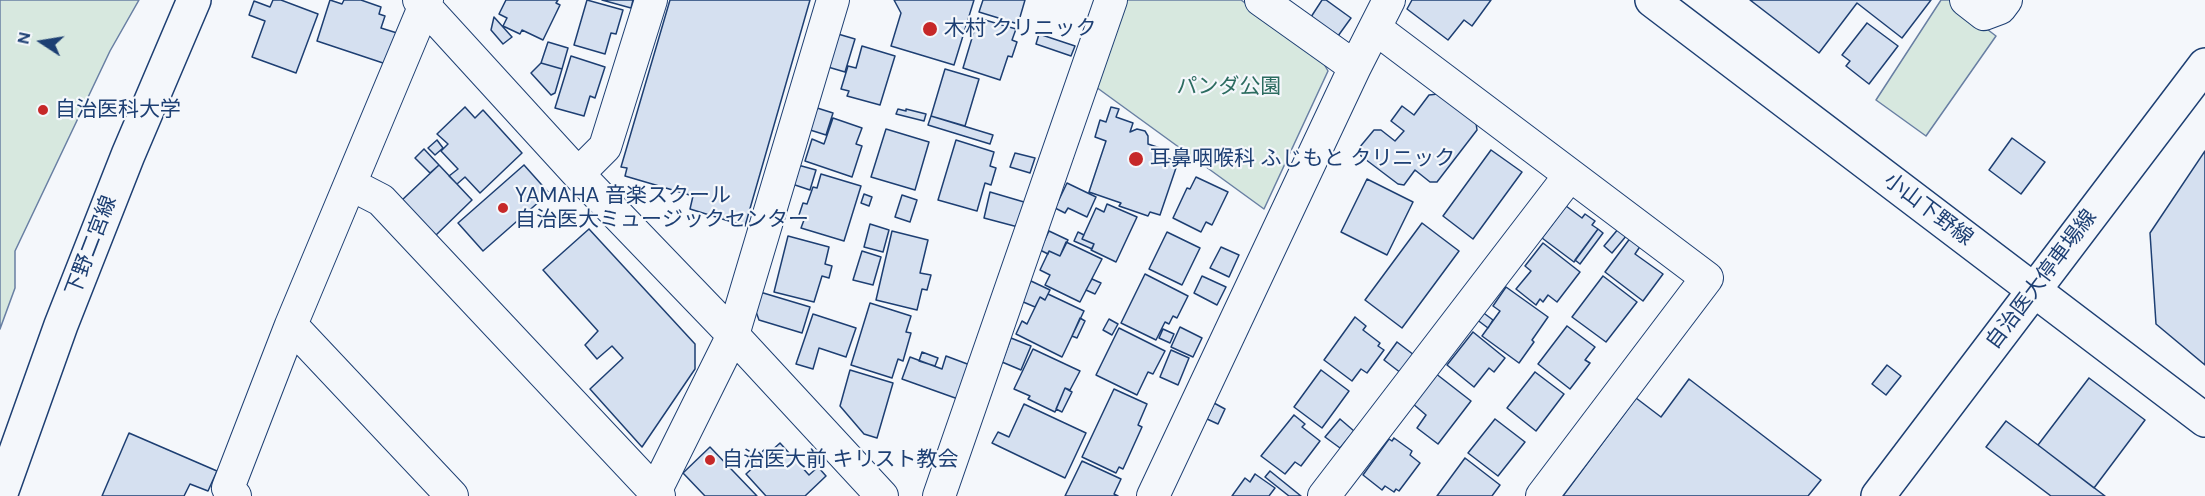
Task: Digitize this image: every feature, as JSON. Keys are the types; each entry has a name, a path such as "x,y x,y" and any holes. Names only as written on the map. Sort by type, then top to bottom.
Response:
{"main road":[{"name":"下野二宮線","path":"0,496 107,208 194,0"},
{"name":"小山下野線","path":"1652,0 2205,420"},
{"name":"自治医大停車場線","path":"1878,496 2205,65"}],"street":[{"path":"578,174 605,147 651,0"},
{"path":"350,184 381,200 656,495 733,335 832,0"},
{"path":"939,496 1111,0"},
{"path":"1262,0 1355,67"},
{"path":"1164,490 1355,67 1389,0"},
{"path":"1966,0 1983,14 2000,8 2006,0"},
{"path":"235,496 228,488 291,325 424,2 578,174 733,335 882,496"},
{"path":"1376,28 1707,278 1542,496"},
{"path":"1324,496 1570,175"},
{"path":"291,325 452,496"}],"green space":[{"name":"自治医科大学","path":"0,0 139,0 110,51 15,251 15,288 0,329"},
{"name":"パンダ公園","path":"1124,0 1241,0 1320,57 1328,71 1264,209 1096,87"},
{"path":"1941,0 1949,0 1996,36 1926,136 1876,100"}],"building":[{"path":"273,0 281,0 318,14 296,73 252,57 265,21 249,15 254,1 270,7"},
{"path":"330,0 342,4 344,0 361,0 381,7 379,14 385,16 381,28 397,33 386,64 317,41"},
{"path":"506,0 558,0 556,3 560,5 543,40 522,30 520,34 503,26 507,18 499,14"},
{"path":"587,0 623,10 616,34 611,33 605,54 574,45"},
{"path":"602,0 633,0 631,8"},
{"path":"670,0 810,0 745,226 690,209 693,196 625,176 627,168 621,167"},
{"name":"木村 クリニック","path":"894,0 974,0 954,65 891,46 901,13"},
{"path":"983,0 1025,0 1018,24 979,12"},
{"path":"1322,0 1326,0 1351,18 1338,36 1311,17"},
{"path":"1412,0 1491,0 1472,26 1464,20 1448,40 1407,9"},
{"path":"1750,0 1931,0 1902,38 1857,3 1819,53"},
{"path":"494,17 512,37 503,44 491,30"},
{"path":"978,18 1016,29 1012,40 1017,42 1012,57 1008,56 1000,80 963,68"},
{"path":"1867,23 1898,46 1869,84 1846,66 1850,61 1842,55"},
{"path":"838,34 855,39 845,72 828,67"},
{"path":"1039,34 1075,46 1071,56 1036,44"},
{"path":"548,42 568,48 562,69 541,63"},
{"path":"862,46 895,56 880,105 847,96 849,91 841,89 848,66 856,68"},
{"path":"571,56 605,67 595,98 590,96 584,116 555,108"},
{"path":"541,63 562,69 555,93 551,95 531,73"},
{"path":"945,69 979,79 965,126 931,116"},
{"path":"1438,94 1476,123 1477,130 1437,182 1430,182 1415,170 1404,185 1398,184 1361,156 1359,148 1374,130 1381,130 1395,141 1404,131 1391,121 1402,106 1414,115 1429,95"},
{"path":"465,107 475,118 483,110 522,153 480,193 465,177 457,184 449,176 458,169 441,151 448,144 437,134"},
{"path":"814,107 833,113 826,135 807,129"},
{"name":"耳鼻咽喉科 ふじもと クリニック","path":"1111,107 1119,109 1116,117 1133,123 1130,132 1137,129 1145,131 1148,144 1166,150 1164,157 1178,162 1160,215 1150,212 1148,216 1119,206 1121,203 1089,192 1106,141 1095,137 1100,120 1106,122"},
{"path":"898,109 926,114 924,121 896,114"},
{"path":"931,116 993,135 990,144 928,125"},
{"path":"833,118 862,128 856,144 862,146 852,177 805,161 812,139 824,144"},
{"path":"886,129 929,142 915,190 871,177"},
{"path":"2012,138 2045,162 2021,194 1989,170"},
{"path":"437,140 443,148 435,155 428,148"},
{"path":"956,140 994,152 990,166 996,168 991,185 985,183 977,211 938,200"},
{"path":"424,149 439,165 430,173 415,158"},
{"path":"1491,150 1522,172 1473,239 1443,216"},
{"path":"2205,151 2205,365 2156,324 2150,233"},
{"path":"1015,153 1035,158 1030,173 1010,167"},
{"path":"439,165 472,200 435,236 401,201"},
{"name":"YAMAHA 音楽スクール 自治医大ミュージックセンター","path":"524,165 549,193 483,251 458,223"},
{"path":"798,165 816,170 810,190 792,184"},
{"path":"821,174 861,186 844,241 801,228 804,220 798,218 803,203 807,204 813,187 817,188"},
{"path":"1196,177 1228,192 1212,225 1206,222 1201,232 1173,218 1187,188 1190,189"},
{"path":"1367,179 1413,202 1387,255 1341,232"},
{"path":"1067,183 1096,197 1087,217 1068,208 1065,213 1055,208"},
{"path":"990,192 1024,202 1018,227 984,218"},
{"path":"864,194 872,197 869,206 861,203"},
{"path":"902,195 917,200 910,222 895,217"},
{"path":"1107,204 1137,217 1116,262 1091,250 1094,244 1082,239 1096,208 1104,212"},
{"path":"1566,206 1582,218 1585,214 1595,221 1592,225 1598,229 1574,262 1542,238"},
{"path":"1422,223 1459,251 1402,328 1365,300"},
{"path":"870,224 889,230 883,252 864,247"},
{"path":"1619,228 1627,235 1612,253 1604,246"},
{"path":"589,229 695,344 695,369 642,447 590,389 623,358 612,346 597,359 585,345 598,331 543,270"},
{"path":"1598,229 1603,233 1580,264 1575,260"},
{"path":"892,231 928,240 920,273 931,275 927,290 922,289 917,310 876,300"},
{"path":"1049,231 1068,240 1060,256 1040,250"},
{"path":"1078,232 1084,235 1082,239 1094,244 1092,249 1074,241"},
{"path":"1167,232 1200,248 1182,285 1149,269"},
{"path":"788,236 829,247 825,264 832,266 829,278 822,276 814,302 774,292"},
{"path":"1631,237 1641,245 1635,254 1663,274 1643,301 1605,272"},
{"path":"1066,242 1102,259 1080,302 1045,285 1050,275 1040,270 1049,251 1060,256"},
{"path":"1543,243 1580,272 1557,302 1548,295 1543,302 1540,299 1536,305 1516,289 1531,271 1525,266"},
{"path":"1221,247 1239,255 1229,277 1210,268"},
{"path":"862,251 881,257 873,285 853,280"},
{"path":"1145,274 1188,296 1177,318 1173,316 1169,324 1165,322 1156,340 1121,323"},
{"path":"1202,276 1226,287 1217,305 1194,293"},
{"path":"1603,276 1637,302 1606,342 1572,317"},
{"path":"1092,279 1101,283 1095,294 1086,290"},
{"path":"1031,281 1050,290 1045,300 1040,297 1035,307 1021,301"},
{"path":"1506,287 1548,317 1519,363 1482,336 1500,311 1493,306"},
{"path":"760,292 810,307 802,333 759,320 755,309"},
{"path":"1048,294 1084,311 1062,357 1016,334 1022,321 1027,324 1040,297 1045,300"},
{"path":"870,303 911,316 906,332 911,333 903,361 898,359 892,378 851,365"},
{"path":"1481,311 1493,320 1488,328 1476,319"},
{"path":"813,314 856,328 846,357 819,348 813,369 796,364"},
{"path":"1355,317 1366,326 1363,330 1380,343 1378,346 1384,350 1367,373 1361,369 1352,381 1324,360"},
{"path":"1080,318 1085,321 1077,338 1072,336"},
{"path":"1109,319 1118,324 1112,335 1103,330"},
{"path":"1567,326 1595,347 1585,360 1590,363 1570,389 1538,364"},
{"path":"1180,327 1202,338 1193,357 1171,347"},
{"path":"1119,328 1165,351 1153,374 1148,372 1137,395 1096,375"},
{"path":"1163,329 1174,334 1170,343 1159,338"},
{"path":"1473,332 1505,358 1494,372 1489,368 1474,387 1447,365"},
{"path":"1011,338 1031,346 1021,370 1002,362"},
{"path":"1397,342 1414,355 1401,373 1384,360"},
{"path":"1033,349 1080,371 1070,390 1065,388 1055,412 1028,399 1030,396 1014,389"},
{"path":"1171,350 1189,358 1178,385 1160,377"},
{"path":"922,352 938,358 935,366 919,361"},
{"path":"946,356 970,365 958,399 902,379 910,357 942,369"},
{"path":"1887,365 1901,376 1886,395 1872,384"},
{"path":"850,370 893,383 877,438 864,434 840,406"},
{"path":"1321,370 1349,391 1322,428 1294,407"},
{"path":"1535,372 1564,394 1536,431 1507,408"},
{"path":"1435,373 1471,401 1438,444 1417,428 1426,415 1412,403"},
{"path":"2089,378 2145,420 2094,488 2038,445"},
{"path":"1689,379 1821,480 1808,496 1563,496 1636,398 1661,417"},
{"path":"1065,388 1072,392 1062,412 1056,409"},
{"path":"1114,389 1147,404 1138,425 1142,427 1123,469 1119,467 1116,473 1082,457"},
{"path":"1214,403 1225,409 1218,424 1207,419"},
{"path":"1024,404 1086,433 1065,478 992,443 998,432 1009,437"},
{"path":"1294,415 1305,424 1302,427 1320,441 1301,466 1295,462 1285,474 1261,456"},
{"path":"1340,419 1354,431 1340,448 1325,437"},
{"path":"1495,419 1525,442 1498,476 1468,453"},
{"path":"2006,421 2105,496 2051,496 1986,447"},
{"path":"129,433 217,471 208,491 190,484 184,496 102,496"},
{"path":"1394,438 1412,451 1410,455 1420,463 1399,491 1396,489 1394,492 1385,486 1382,490 1363,475 1389,439 1392,441"},
{"path":"780,443 809,475 818,467 826,476 805,496 766,496 746,474 757,464 753,460 765,449 769,453"},
{"name":"自治医大前 キリスト教会","path":"710,447 757,496 705,496 683,473"},
{"path":"1465,458 1500,485 1492,496 1437,496"},
{"path":"1082,461 1121,479 1114,494 1118,496 1065,496"},
{"path":"1270,471 1301,496 1289,496 1265,477"},
{"path":"1255,474 1275,488 1269,496 1232,496 1245,478 1250,482"}],"place":[{"name":"木村 クリニック","path":"930,29"},
{"name":"自治医科大学","path":"43,110"},
{"name":"耳鼻咽喉科 ふじもと クリニック","path":"1136,159"},
{"name":"YAMAHA 音楽スクール 自治医大ミュージックセンター","path":"503,208"},
{"name":"自治医大前 キリスト教会","path":"710,460"}]}
